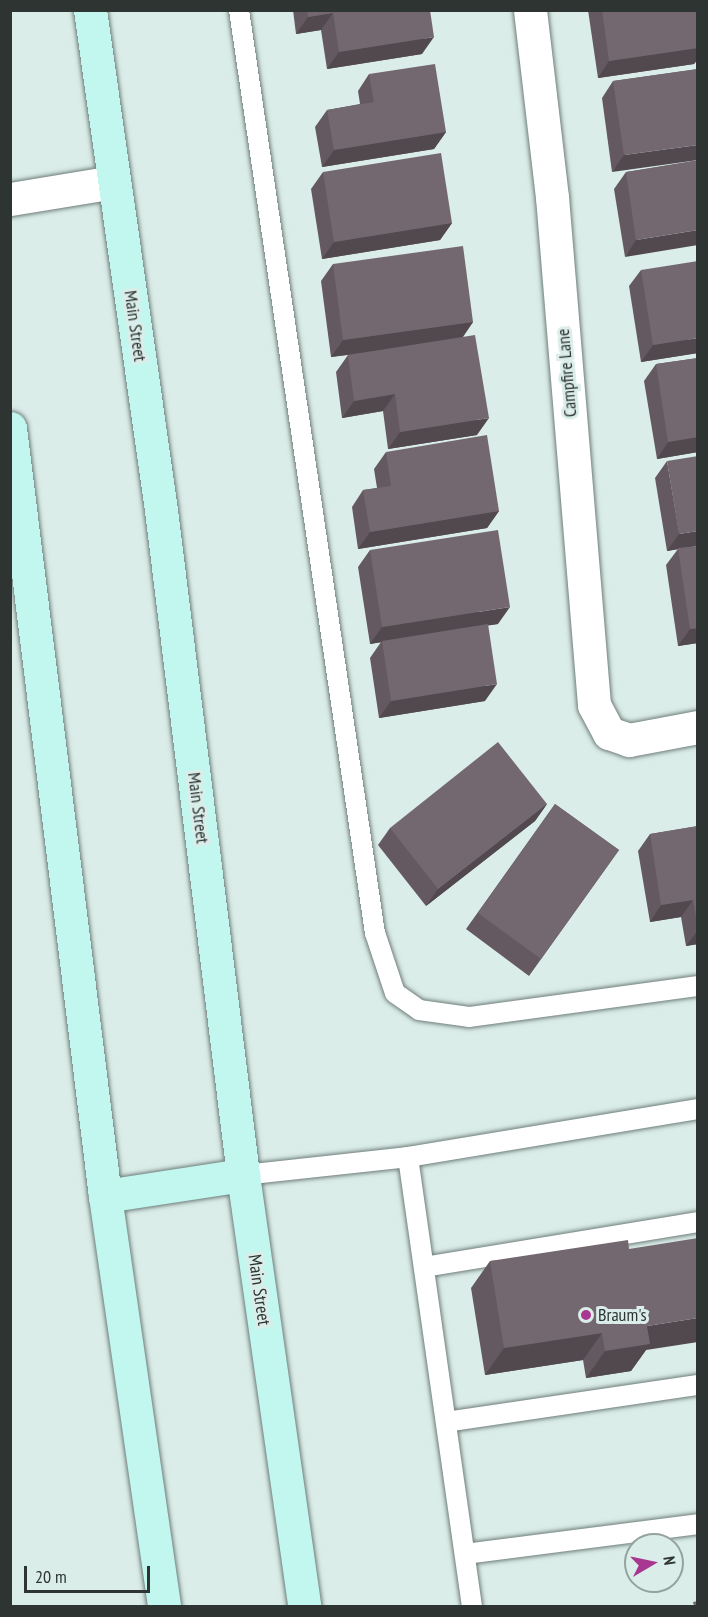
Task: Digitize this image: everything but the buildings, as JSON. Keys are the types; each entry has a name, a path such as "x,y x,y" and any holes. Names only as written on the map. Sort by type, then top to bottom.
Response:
{"main road":[{"name":"Main Street","path":"90,10 161,510 243,1175 304,1606"},
{"path":"10,428 105,1196 164,1606"},
{"path":"105,1196 243,1175"}],"street":[{"name":"Campfire Lane","path":"530,10 552,197 594,705 609,733 629,740 698,726"},
{"path":"10,198 114,182"}],"lane":[{"path":"239,10 375,933 395,993 419,1010 469,1017 698,986"},
{"path":"243,1175 408,1157 698,1109"},
{"path":"408,1157 472,1606"},
{"path":"424,1267 698,1222"},
{"path":"446,1422 698,1385"},
{"path":"465,1554 698,1524"}],"place":[{"name":"Braum's","path":"586,1315"}]}
